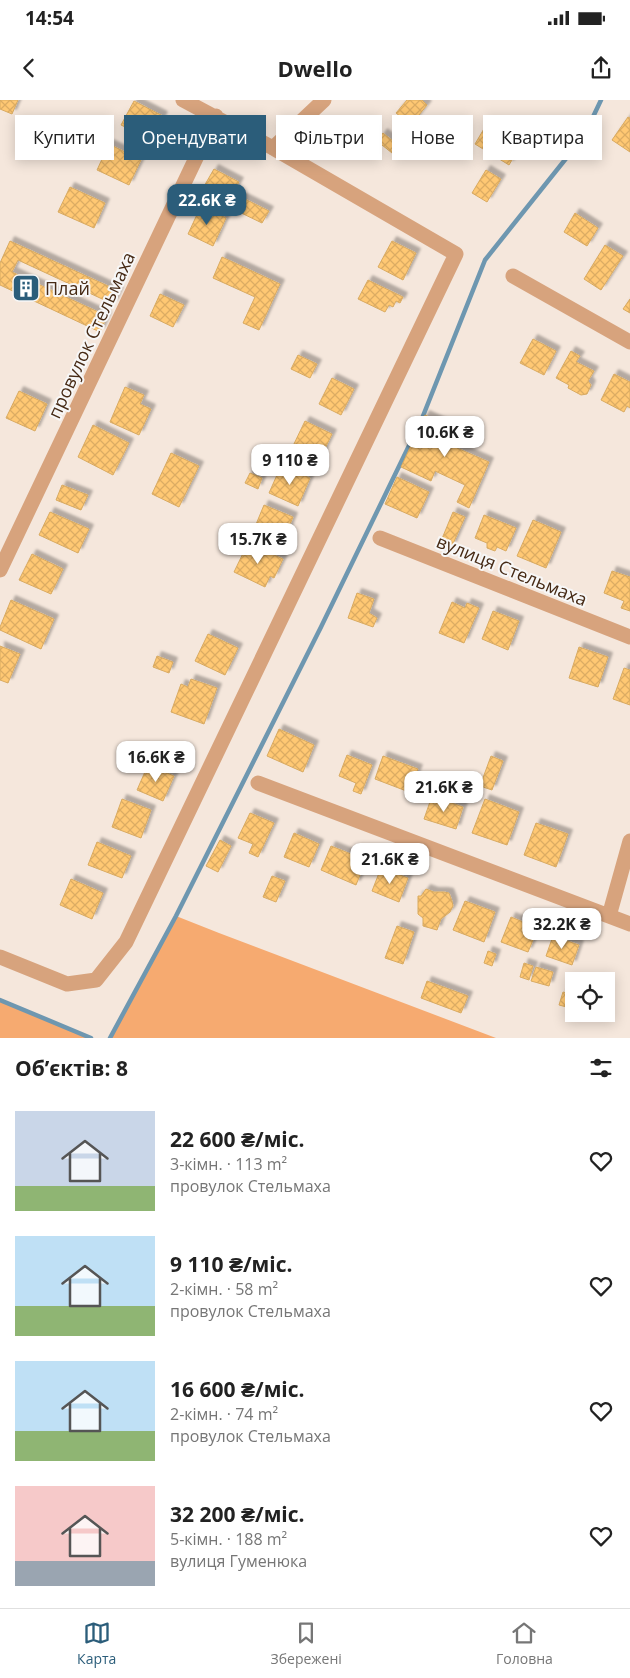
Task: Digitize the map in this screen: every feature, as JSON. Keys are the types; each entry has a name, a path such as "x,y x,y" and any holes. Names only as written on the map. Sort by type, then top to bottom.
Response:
{"street":[{"path":"183,100 214,115"},
{"path":"273,148 324,100"},
{"path":"0,957 67,984 96,980 126,942 456,254 266,144"},
{"name":"провулок Стельмаха","path":"0,570 195,160"},
{"path":"513,276 630,342"},
{"name":"вулиця Стельмаха","path":"380,538 630,637"},
{"path":"258,783 630,924"},
{"path":"608,916 630,841"}],"shaded area":[{"path":"176,916 219,933 496,1038 110,1038"},
{"path":"0,1000 91,1038 0,1038"}],"building":[{"path":"0,100 18,100 12,114 0,109"},
{"path":"407,100 422,100 427,105 419,115 398,115 396,113"},
{"path":"134,101 161,115 126,115"},
{"path":"628,117 630,118 630,152 612,140"},
{"path":"483,130 483,149 475,144"},
{"path":"383,133 392,140 392,153 382,145"},
{"path":"114,146 124,152 124,160 141,160 129,185 97,170 102,160 114,160"},
{"path":"501,160 512,160 509,165"},
{"path":"214,169 239,182 228,201 203,188"},
{"path":"486,170 501,179 487,202 472,193"},
{"path":"70,187 105,203 94,228 58,212"},
{"path":"241,197 269,211 262,223 235,210"},
{"path":"201,206 226,218 213,246 188,234"},
{"path":"575,213 598,228 587,246 564,232"},
{"name":"Плай","path":"10,241 119,291 113,304 18,260 12,272 107,316 100,332 0,285 0,263"},
{"path":"392,241 416,253 403,280 378,267"},
{"path":"605,245 623,256 601,290 584,279"},
{"path":"222,257 280,284 259,330 243,323 255,297 213,278"},
{"path":"368,280 403,297 400,303 396,301 393,307 389,305 385,312 358,299"},
{"path":"160,294 184,305 173,327 150,316"},
{"path":"630,299 630,313 623,309"},
{"path":"533,339 556,351 544,375 520,363"},
{"path":"571,351 580,356 576,362 594,371 588,381 591,385 587,394 581,395 568,388 569,385 556,378"},
{"path":"298,355 317,364 310,378 291,369"},
{"path":"614,374 630,382 630,408 627,406 624,412 601,400"},
{"path":"332,378 354,389 341,415 319,404"},
{"path":"125,387 144,395 140,404 151,409 139,435 110,422"},
{"path":"19,391 47,404 35,431 6,418"},
{"path":"425,415 452,427 450,431 462,437 457,448 489,462 469,508 457,502 465,485 435,471 431,481 401,467"},
{"path":"305,421 332,434 319,461 292,448"},
{"path":"93,425 129,443 113,475 78,457"},
{"path":"171,453 199,466 179,507 152,494"},
{"path":"281,466 310,478 298,506 269,493"},
{"path":"250,473 262,478 258,489 245,483"},
{"path":"397,477 429,492 417,518 385,504"},
{"path":"62,485 88,495 81,510 56,500"},
{"path":"264,505 293,517 281,546 252,534"},
{"path":"50,512 89,529 78,553 39,535"},
{"path":"453,512 465,517 452,546 441,541"},
{"path":"484,515 516,528 506,551 497,547 495,551 487,548 487,543 475,538"},
{"path":"533,520 561,532 546,568 517,556"},
{"path":"248,543 283,559 274,578 270,576 265,587 234,572"},
{"path":"32,554 63,569 51,594 19,580"},
{"path":"612,571 630,577 630,611 621,608 624,601 604,593"},
{"path":"357,593 374,599 369,613 377,618 373,627 348,618"},
{"path":"11,600 54,619 41,649 0,630"},
{"path":"452,602 465,608 467,603 479,608 464,643 439,633"},
{"path":"493,611 519,621 508,650 482,639"},
{"path":"208,634 238,648 225,675 195,661"},
{"path":"0,646 20,654 8,683 0,680"},
{"path":"579,647 608,657 598,687 569,678"},
{"path":"157,656 173,662 169,673 153,667"},
{"path":"624,668 630,670 630,705 613,699"},
{"path":"191,679 217,688 204,724 171,712 181,684 188,687"},
{"path":"279,729 314,745 303,772 267,756"},
{"path":"347,755 372,765 361,794 353,791 356,783 339,776"},
{"path":"383,756 418,769 409,792 375,779"},
{"path":"491,756 503,761 492,790 480,786"},
{"path":"148,765 174,776 163,801 137,790"},
{"path":"432,796 463,807 456,829 424,819"},
{"path":"122,799 151,810 141,838 112,827"},
{"path":"485,799 519,812 507,845 472,833"},
{"path":"250,813 274,823 258,857 249,853 253,844 238,838"},
{"path":"536,823 568,834 556,867 524,855"},
{"path":"294,833 319,844 309,867 284,857"},
{"path":"220,840 231,846 218,872 206,866"},
{"path":"97,842 131,856 122,878 88,865"},
{"path":"331,846 366,860 356,885 321,870"},
{"path":"381,868 408,878 399,902 372,891"},
{"path":"272,876 285,881 276,902 263,897"},
{"path":"71,879 103,893 92,919 60,905"},
{"path":"426,889 434,892 449,893 452,901 453,906 450,912 441,919 437,930 423,926 423,918 418,914 418,896 421,896"},
{"path":"465,901 495,912 484,942 453,930"},
{"path":"511,917 538,928 528,952 501,942"},
{"path":"397,926 414,932 403,964 385,958"},
{"path":"553,936 579,945 572,965 546,956"},
{"path":"488,951 496,954 492,966 484,963"},
{"path":"524,963 533,966 529,980 520,977"},
{"path":"536,967 553,972 549,986 531,981"},
{"path":"427,981 468,996 461,1013 421,998"},
{"path":"563,992 565,993 565,1007 559,1005"}],"waterway":[{"path":"110,1038 176,916 321,627 421,421 485,260 584,136 601,100"},
{"path":"0,1000 91,1038"}],"place":[{"name":"Плай","path":"26,288"}]}
